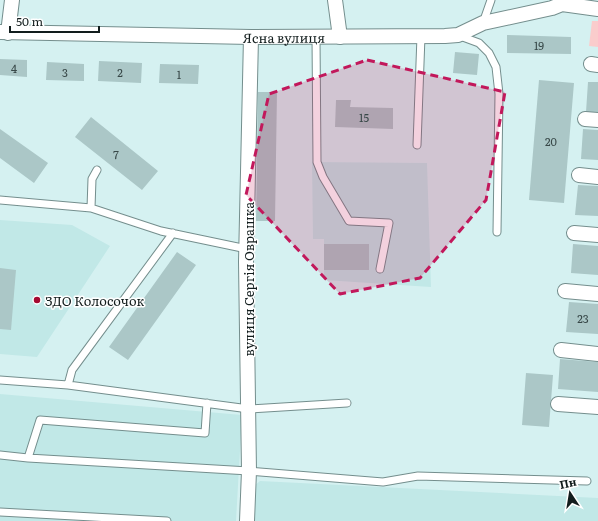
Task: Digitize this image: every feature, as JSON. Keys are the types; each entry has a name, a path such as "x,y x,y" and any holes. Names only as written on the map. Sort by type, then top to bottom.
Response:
{"street":[{"path":"4,32 12,0"},
{"path":"335,0 340,37"},
{"name":"Ясна вулиця","path":"4,32 251,37 458,35 483,23 552,8 563,2 598,9"},
{"name":"вулиця Сергія Оврашка","path":"246,521 249,471 247,249 251,37"},
{"path":"579,175 598,177"},
{"path":"574,233 598,235"},
{"path":"564,291 598,294"},
{"path":"561,350 598,354"},
{"path":"558,404 598,407"}],"lane":[{"path":"483,23 491,0"},
{"path":"458,35 479,42 489,53 496,67 499,94 497,232"},
{"path":"417,145 421,36"},
{"path":"316,37 317,162 323,177 349,221 389,223 380,269"},
{"path":"91,208 92,179 97,170"},
{"path":"0,200 91,208 173,233 247,249"},
{"path":"68,385 72,370 173,233"},
{"path":"0,380 68,385 248,409 347,403"},
{"path":"28,458 40,420 205,433 207,403"},
{"path":"0,455 249,471 383,482 418,476 587,481"},
{"path":"0,512 167,521"}],"highlighted area":[{"path":"367,60 505,92 486,200 420,278 340,294 246,195 269,94"}],"shaded area":[{"path":"592,21 598,21 598,47 589,46"},
{"path":"312,162 427,163 431,287 324,280 324,239 313,239"},
{"name":"ЗДО Колосочок","path":"0,220 72,225 110,246 37,357 0,354"},
{"path":"0,394 242,415 236,521 0,521"},
{"path":"260,481 598,498 598,521 253,521 254,486"}],"building":[{"path":"507,35 571,37 571,54 507,53"},
{"path":"455,52 479,54 477,75 453,73"},
{"path":"0,59 27,60 27,77 0,75"},
{"path":"99,61 142,63 141,83 98,81"},
{"path":"47,62 84,64 84,81 46,80"},
{"path":"160,64 199,65 198,84 159,83"},
{"path":"539,80 574,83 564,203 529,200"},
{"path":"588,82 598,82 598,112 586,112"},
{"path":"258,92 277,92 275,221 256,221"},
{"path":"336,100 351,100 350,107 393,108 393,129 335,127"},
{"path":"91,117 158,171 142,190 75,137"},
{"path":"0,129 48,163 34,183 0,158"},
{"path":"583,129 598,130 598,160 581,159"},
{"path":"578,185 598,186 598,216 575,215"},
{"path":"324,244 369,244 369,270 324,270"},
{"path":"573,244 598,246 598,275 571,273"},
{"path":"177,252 196,265 128,360 109,347"},
{"path":"0,268 16,270 11,330 0,329"},
{"path":"569,302 598,304 598,334 566,332"},
{"path":"560,359 598,362 598,392 558,389"},
{"path":"526,373 553,375 549,427 522,425"}],"place":[{"name":"ЗДО Колосочок","path":"37,300"}]}
